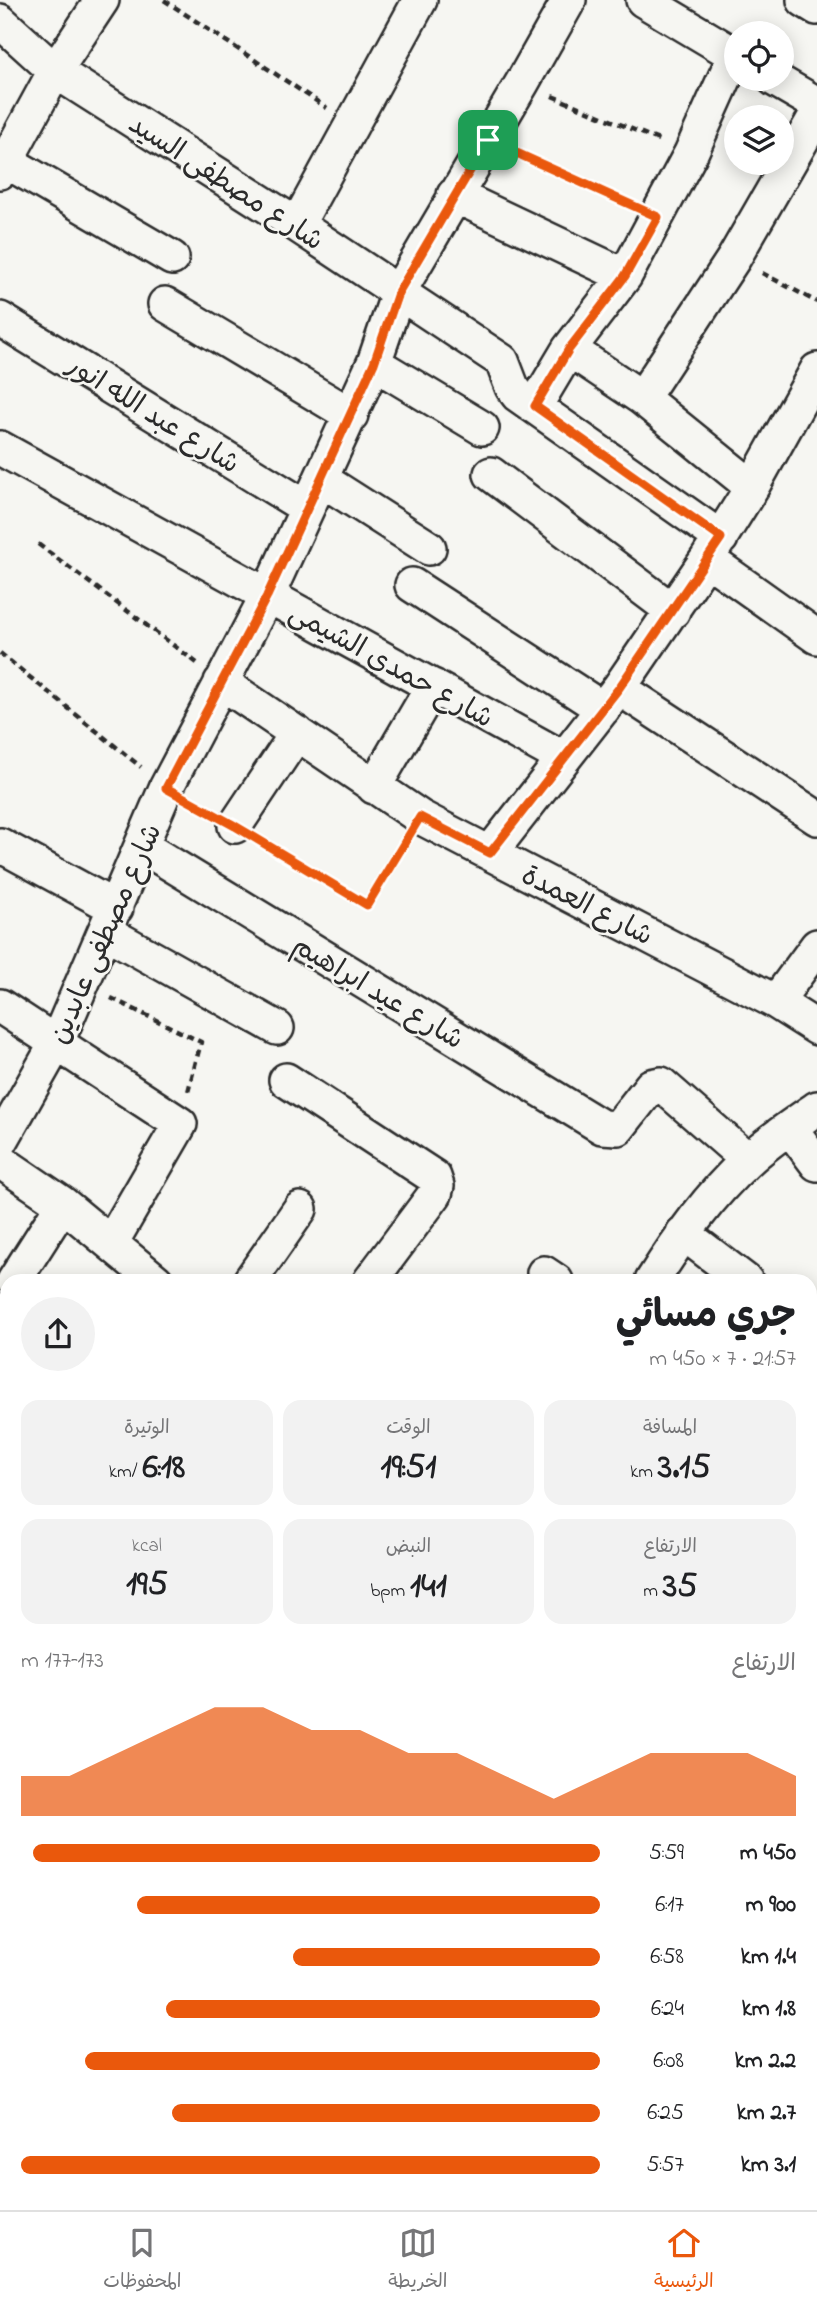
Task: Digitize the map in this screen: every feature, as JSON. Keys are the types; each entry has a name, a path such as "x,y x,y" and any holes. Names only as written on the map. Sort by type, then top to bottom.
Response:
{"street":[{"path":"102,0 55,71 3,166 172,258"},
{"path":"298,225 420,0"},
{"name":"شارع مصطفى عابدين","path":"0,1143 57,1042 143,847 166,788 267,596 374,363 398,293 569,0"},
{"path":"643,0 724,49"},
{"path":"804,0 817,8"},
{"name":"شارع مصطفى السيد","path":"0,22 55,71 298,225 502,360 513,390 714,549 817,637"},
{"path":"535,406 569,349 625,276 691,153 724,82"},
{"path":"794,91 817,104"},
{"path":"642,398 734,258 817,114"},
{"path":"454,195 625,276"},
{"path":"165,304 351,415"},
{"name":"شارع عبد الله انور","path":"0,319 314,494 429,548"},
{"path":"569,349 642,398 752,487"},
{"path":"374,363 482,428"},
{"path":"490,853 611,698 673,611 752,487 817,370"},
{"name":"شارع حمدى الشيمى","path":"0,448 564,758"},
{"path":"491,474 673,611"},
{"path":"412,585 817,818"},
{"name":"شارع العمدة","path":"221,682 420,817 776,1002 817,1028"},
{"path":"374,787 433,686"},
{"path":"235,826 297,733"},
{"path":"0,845 277,1028"},
{"name":"شارع عيد ابراهيم","path":"143,847 602,1126 618,1128 651,1086 661,1084 748,1160"},
{"path":"776,1002 817,946"},
{"path":"0,1006 180,1124 111,1243"},
{"path":"286,1080 434,1177 437,1186 435,1194 375,1274"},
{"path":"657,1274 683,1233 722,1185 748,1160 817,1108"},
{"path":"790,1128 817,1164"},
{"path":"0,1161 63,1204 148,1274"},
{"path":"18,1274 63,1204"},
{"path":"255,1274 300,1209"},
{"path":"683,1233 737,1274"}],"path":[{"path":"164,0 352,125"},
{"path":"522,83 691,153"},
{"path":"488,140 658,217"},
{"path":"734,258 817,302"},
{"path":"38,544 221,682"},
{"path":"0,653 166,788"},
{"path":"235,826 367,905 420,817"},
{"path":"82,984 201,1042 180,1124"}],"route":[{"path":"488,140 658,217 625,276 569,349 535,406 721,538 619,688 490,853 420,817 367,905 166,788 267,596 374,363 398,293 488,140"}]}
